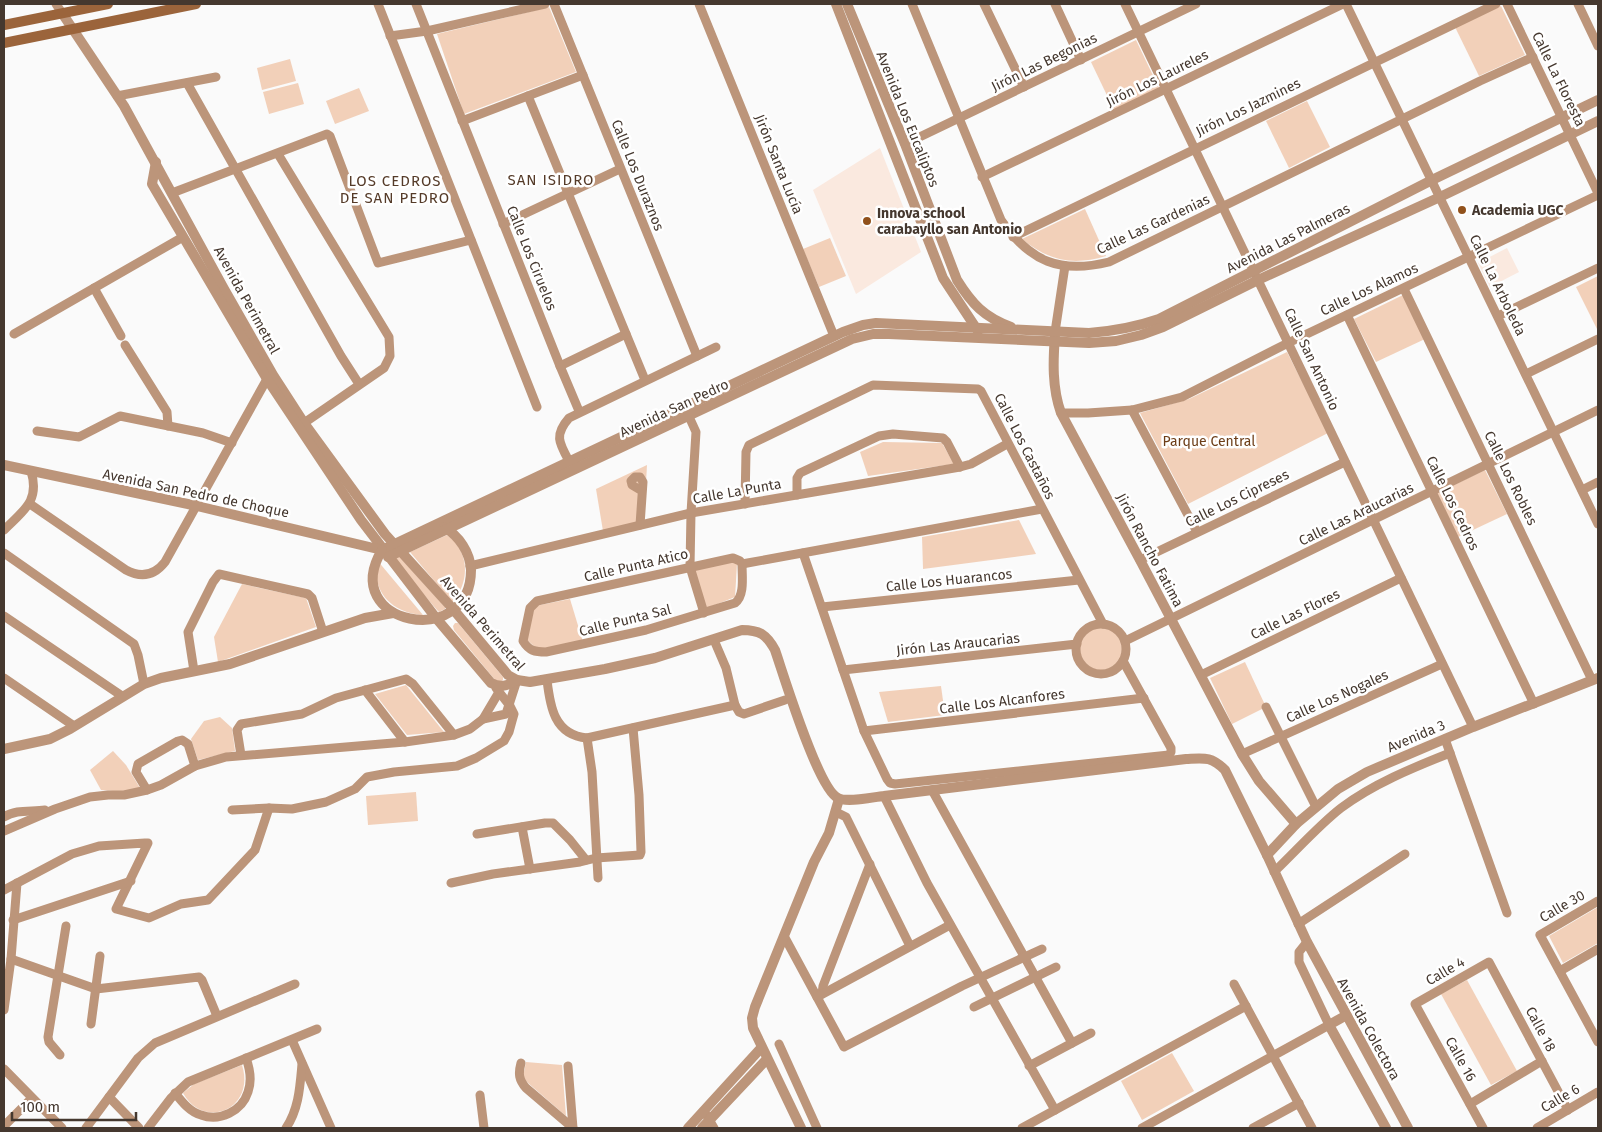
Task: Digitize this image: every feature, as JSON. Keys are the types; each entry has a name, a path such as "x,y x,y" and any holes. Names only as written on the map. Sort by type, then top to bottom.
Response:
{"main road":[{"path":"4,25 108,4"},
{"path":"4,43 196,4"}],"street":[{"path":"56,4 62,13"},
{"path":"378,4 537,407"},
{"name":"Calle Los Ciruelos","path":"416,4 579,411"},
{"path":"390,36 427,30 545,4"},
{"name":"Calle Los Duraznos","path":"554,4 697,356"},
{"name":"Jirón Santa Lucía","path":"699,4 834,336"},
{"name":"Avenida Los Eucaliptos","path":"836,4 943,278 974,328 983,338"},
{"name":"Avenida Los Eucaliptos","path":"847,4 905,144 957,280 980,310 990,317 1019,330"},
{"name":"Calle Las Gardenias","path":"912,4 1001,220 1013,237 1034,254 1046,261 1065,266 1089,266 1109,262 1533,57"},
{"path":"984,4 1024,87"},
{"path":"1055,4 1081,60"},
{"name":"Calle San Antonio","path":"1125,4 1473,727"},
{"name":"Jirón Las Begonias","path":"905,144 1196,4"},
{"name":"Calle La Arboleda","path":"1345,4 1598,524"},
{"name":"Jirón Los Laureles","path":"982,177 1345,4"},
{"name":"Jirón Los Jazmines","path":"1013,237 1496,4"},
{"name":"Calle La Floresta","path":"1507,4 1598,194"},
{"path":"1578,4 1594,26 1598,46"},
{"name":"Avenida Perimetral","path":"62,13 117,96 156,162 270,377 397,548 453,609 505,671 518,680"},
{"path":"462,121 583,75"},
{"path":"117,96 216,78"},
{"path":"188,83 359,384"},
{"path":"528,96 645,380"},
{"name":"Avenida Las Palmeras","path":"983,338 1055,337 1115,331 1159,319 1432,180 1598,100"},
{"name":"Avenida Las Palmeras","path":"974,328 1019,330 1089,342 1116,341 1141,335 1163,327 1258,280 1440,197 1598,121"},
{"path":"172,193 324,135 330,136 378,262 471,240"},
{"path":"278,154 388,337 390,356 384,368 304,423"},
{"name":"Avenida Perimetral","path":"156,162 152,184 270,377 361,520 436,618 491,682 497,686 504,686 518,680"},
{"path":"503,224 620,169"},
{"name":"Calle Los Alamos","path":"1061,413 1132,410 1182,397 1288,343 1404,289 1598,194"},
{"path":"14,334 183,237"},
{"name":"Jirón Rancho Fatima","path":"1065,266 1055,337 1054,383 1056,401 1242,754 1259,781 1296,824"},
{"path":"1498,316 1598,268"},
{"path":"94,288 121,336"},
{"name":"Calle Los Robles","path":"1404,289 1593,677"},
{"name":"Calle Los Cedros","path":"1347,315 1534,704"},
{"path":"876,323 876,334"},
{"name":"Avenida San Pedro","path":"385,553 448,530 687,412 876,323 974,328"},
{"path":"560,366 626,334"},
{"name":"Avenida San Pedro","path":"397,548 438,524 569,461 687,412 834,336 876,334 983,338"},
{"path":"1526,374 1598,339"},
{"path":"125,345 167,412 168,426"},
{"path":"569,461 558,438 562,425 569,418 579,411 716,347"},
{"path":"30,504 126,570 140,575 151,574 165,562 270,377"},
{"name":"Calle Los Castaños","path":"746,504 746,452 749,445 873,385 978,389 981,391 1007,444 1103,624"},
{"path":"1132,410 1197,532"},
{"name":"Calle Las Araucarias","path":"1124,641 1598,410"},
{"path":"687,412 696,432 690,567 704,613"},
{"path":"37,430 79,437 120,416 203,433 232,443"},
{"path":"797,495 797,478 800,473 879,436 894,434 943,438 960,467"},
{"name":"Calle La Punta","path":"470,566 691,513 960,467 971,464 1007,444"},
{"name":"Calle Los Cipreses","path":"1140,560 1345,462"},
{"name":"Avenida San Pedro de Choque","path":"4,465 346,540 385,553"},
{"path":"4,530 30,504 34,494 34,482 31,471"},
{"path":"1582,490 1598,482"},
{"path":"640,525 642,491"},
{"name":"Calle Punta Atico","path":"534,602 733,558 737,558 742,564 1042,510"},
{"path":"346,540 358,535 361,529 361,520"},
{"path":"385,553 373,572 373,580 376,594 393,613 409,620 427,620 436,618 453,609 462,599 468,586 470,566 463,545 448,530 438,524"},
{"path":"4,553 134,644 144,684"},
{"path":"803,553 864,731 890,783 1170,755 1171,748 1123,661"},
{"name":"Calle Punta Sal","path":"534,602 530,608 523,641 534,652 546,652 587,644 735,603 740,600 742,564"},
{"path":"194,671 188,632 213,582 219,574 308,594 312,598 322,632"},
{"name":"Calle Las Flores","path":"1201,674 1401,578"},
{"name":"Calle Los Huarancos","path":"822,607 1079,580"},
{"path":"365,618 371,610 376,594"},
{"path":"7,745 50,739 144,684 162,678 230,664 365,618 393,613"},
{"path":"4,616 122,696"},
{"path":"1103,624 1118,631 1124,641 1126,651 1123,661 1110,672 1094,673 1081,663 1076,653 1080,637 1087,629 1103,624"},
{"path":"483,719 506,714 518,680 530,682 547,680 655,658 742,630 760,632 769,639 775,650 806,740 824,784 838,799 829,833 814,862 752,1018 753,1028 801,1128"},
{"path":"714,640 726,668 735,704 739,712 744,714 785,700"},
{"name":"Jirón Las Araucarias","path":"843,670 1077,644"},
{"name":"Calle Los Nogales","path":"1242,754 1442,664"},
{"path":"1593,677 1598,669"},
{"name":"Avenida 3","path":"1267,855 1296,824 1316,807 1338,789 1367,772 1473,727 1534,704 1593,677"},
{"path":"4,678 74,726"},
{"path":"241,755 237,730 241,724 302,714 336,698 401,680 409,680 454,735"},
{"path":"547,680 550,705 560,725 568,731 586,738 735,704"},
{"path":"232,810 292,809 326,802 356,789 367,777 394,772 457,766 476,758 504,741 509,732 514,714 491,682"},
{"path":"365,690 405,742"},
{"path":"4,831 55,809 90,798 124,795 147,790 161,785 195,766 226,757 405,742 454,735 470,729 483,719 499,692"},
{"name":"Calle Los Alcanfores","path":"864,731 1144,698"},
{"path":"1266,707 1316,807"},
{"path":"451,883 493,874 596,858 640,855 640,795 633,728"},
{"path":"586,738 592,772 598,878"},
{"path":"1445,739 1507,912"},
{"path":"147,790 136,772 138,764 178,741 182,740 188,744 195,766"},
{"path":"1274,872 1340,809 1367,791 1414,767 1450,753"},
{"name":"Avenida Colectora","path":"838,799 847,800 884,796 1203,758 1216,761 1225,770 1267,855 1298,924 1345,1016 1408,1128"},
{"path":"932,790 1072,1043"},
{"path":"884,796 927,883 1055,1110"},
{"path":"4,890 72,854 98,846 148,843 116,909 149,918 181,904 208,900 255,850 269,808"},
{"path":"4,817 18,811 31,812 55,809"},
{"path":"836,812 846,817 910,946"},
{"path":"477,834 553,823 586,860"},
{"path":"522,827 530,869"},
{"path":"1298,924 1405,854"},
{"path":"819,995 870,864"},
{"path":"14,920 130,881"},
{"path":"4,1010 17,883"},
{"name":"Calle 30","path":"1560,971 1540,935 1598,901"},
{"path":"819,995 950,924"},
{"path":"60,1055 49,1042 48,1037 66,926"},
{"path":"784,936 819,995 844,1047 980,978 1042,949"},
{"path":"1307,942 1299,952 1299,962 1329,1025 1386,1128"},
{"path":"1598,949 1560,971 1594,1025 1598,1042"},
{"path":"91,1024 100,956"},
{"path":"10,959 96,989 198,977 202,980 217,1016"},
{"name":"Calle 4","path":"1415,1004 1489,962"},
{"name":"Calle 18","path":"1489,962 1568,1110"},
{"path":"974,1007 1056,967"},
{"path":"86,1128 146,1049 164,1038 295,984"},
{"path":"1234,984 1312,1128"},
{"name":"Calle 16","path":"1415,1004 1483,1128"},
{"path":"1022,1128 1246,1006"},
{"path":"1142,1128 1345,1016"},
{"path":"148,1128 175,1093 197,1078 317,1030"},
{"path":"1029,1066 1091,1033"},
{"path":"292,1040 331,1128"},
{"path":"779,1044 817,1128"},
{"path":"688,1128 709,1120 762,1048"},
{"path":"175,1093 190,1110 213,1118 224,1116 243,1102 248,1091 249,1068 246,1058"},
{"path":"702,1128 767,1059"},
{"path":"1470,1104 1542,1061"},
{"path":"286,1128 293,1119 300,1091 302,1062"},
{"path":"521,1063 518,1072 520,1081 573,1128 568,1066"},
{"path":"4,1069 62,1128"},
{"name":"Calle 6","path":"1536,1128 1598,1092"},
{"path":"480,1095 484,1128"},
{"path":"109,1097 139,1128"},
{"path":"4,1126 31,1098"},
{"path":"1253,1128 1298,1103"}],"shaded area":[{"name":"Innova school carabayllo san Antonio","path":"880,148 921,252 856,294 813,190"},
{"path":"1507,248 1519,272 1490,287 1478,263"}],"green space":[{"path":"1501,6 1525,55 1479,76 1455,27"},
{"path":"549,7 576,72 464,114 437,34"},
{"path":"1136,40 1159,88 1114,110 1091,62"},
{"path":"290,59 296,81 262,90 257,68"},
{"path":"298,83 304,104 269,114 263,92"},
{"path":"359,88 369,111 335,124 326,101"},
{"path":"1307,101 1330,147 1289,168 1266,121"},
{"path":"1085,209 1106,256 1083,261 1062,260 1042,252 1022,239"},
{"path":"830,238 846,276 819,287 803,249"},
{"path":"1598,276 1598,331 1576,287"},
{"path":"1403,295 1425,339 1376,362 1354,319"},
{"name":"Parque Central","path":"1287,352 1328,433 1188,504 1140,413 1189,399"},
{"path":"883,442 942,443 954,464 868,476 860,452"},
{"path":"647,465 644,520 603,531 596,489"},
{"path":"1485,470 1507,514 1458,537 1437,493"},
{"path":"1019,520 1036,554 923,569 922,537"},
{"path":"447,535 460,549 465,567 462,585 452,602 410,552"},
{"path":"398,555 445,609 439,612 437,610 396,562 395,558"},
{"path":"377,560 423,615 400,609 383,595 377,580"},
{"path":"732,562 737,564 735,597 705,609 695,570"},
{"path":"242,584 306,598 316,627 218,662 214,637"},
{"path":"570,599 583,642 542,649 535,647 526,639 535,606"},
{"path":"455,623 458,623 503,677 503,680 500,682 495,680 454,630 453,626"},
{"path":"1097,628 1105,628 1116,634 1122,649 1116,664 1105,670 1097,670 1086,664 1080,653 1080,645 1086,634"},
{"path":"1245,662 1266,707 1232,724 1210,678"},
{"path":"406,685 444,732 407,735 375,694"},
{"path":"941,686 945,715 888,722 879,692"},
{"path":"220,717 232,728 235,751 198,760 191,739 204,721"},
{"path":"113,751 126,765 140,788 125,792 101,790 90,770"},
{"path":"416,792 418,821 368,825 366,796"},
{"path":"1598,907 1598,943 1563,963 1549,936"},
{"path":"1467,980 1517,1071 1491,1085 1441,994"},
{"path":"1172,1053 1194,1091 1142,1120 1121,1081"},
{"path":"526,1062 562,1065 566,1116 523,1077"},
{"path":"242,1065 244,1080 242,1093 235,1103 226,1110 215,1112 203,1111 192,1105 183,1093 194,1084"}],"place":[{"name":"Academia UGC","path":"1462,210"},
{"name":"Innova school carabayllo san Antonio","path":"867,221"}],"district":[{"name":"SAN ISIDRO","path":"551,180"},
{"name":"LOS CEDROS DE SAN PEDRO","path":"395,190"}]}
